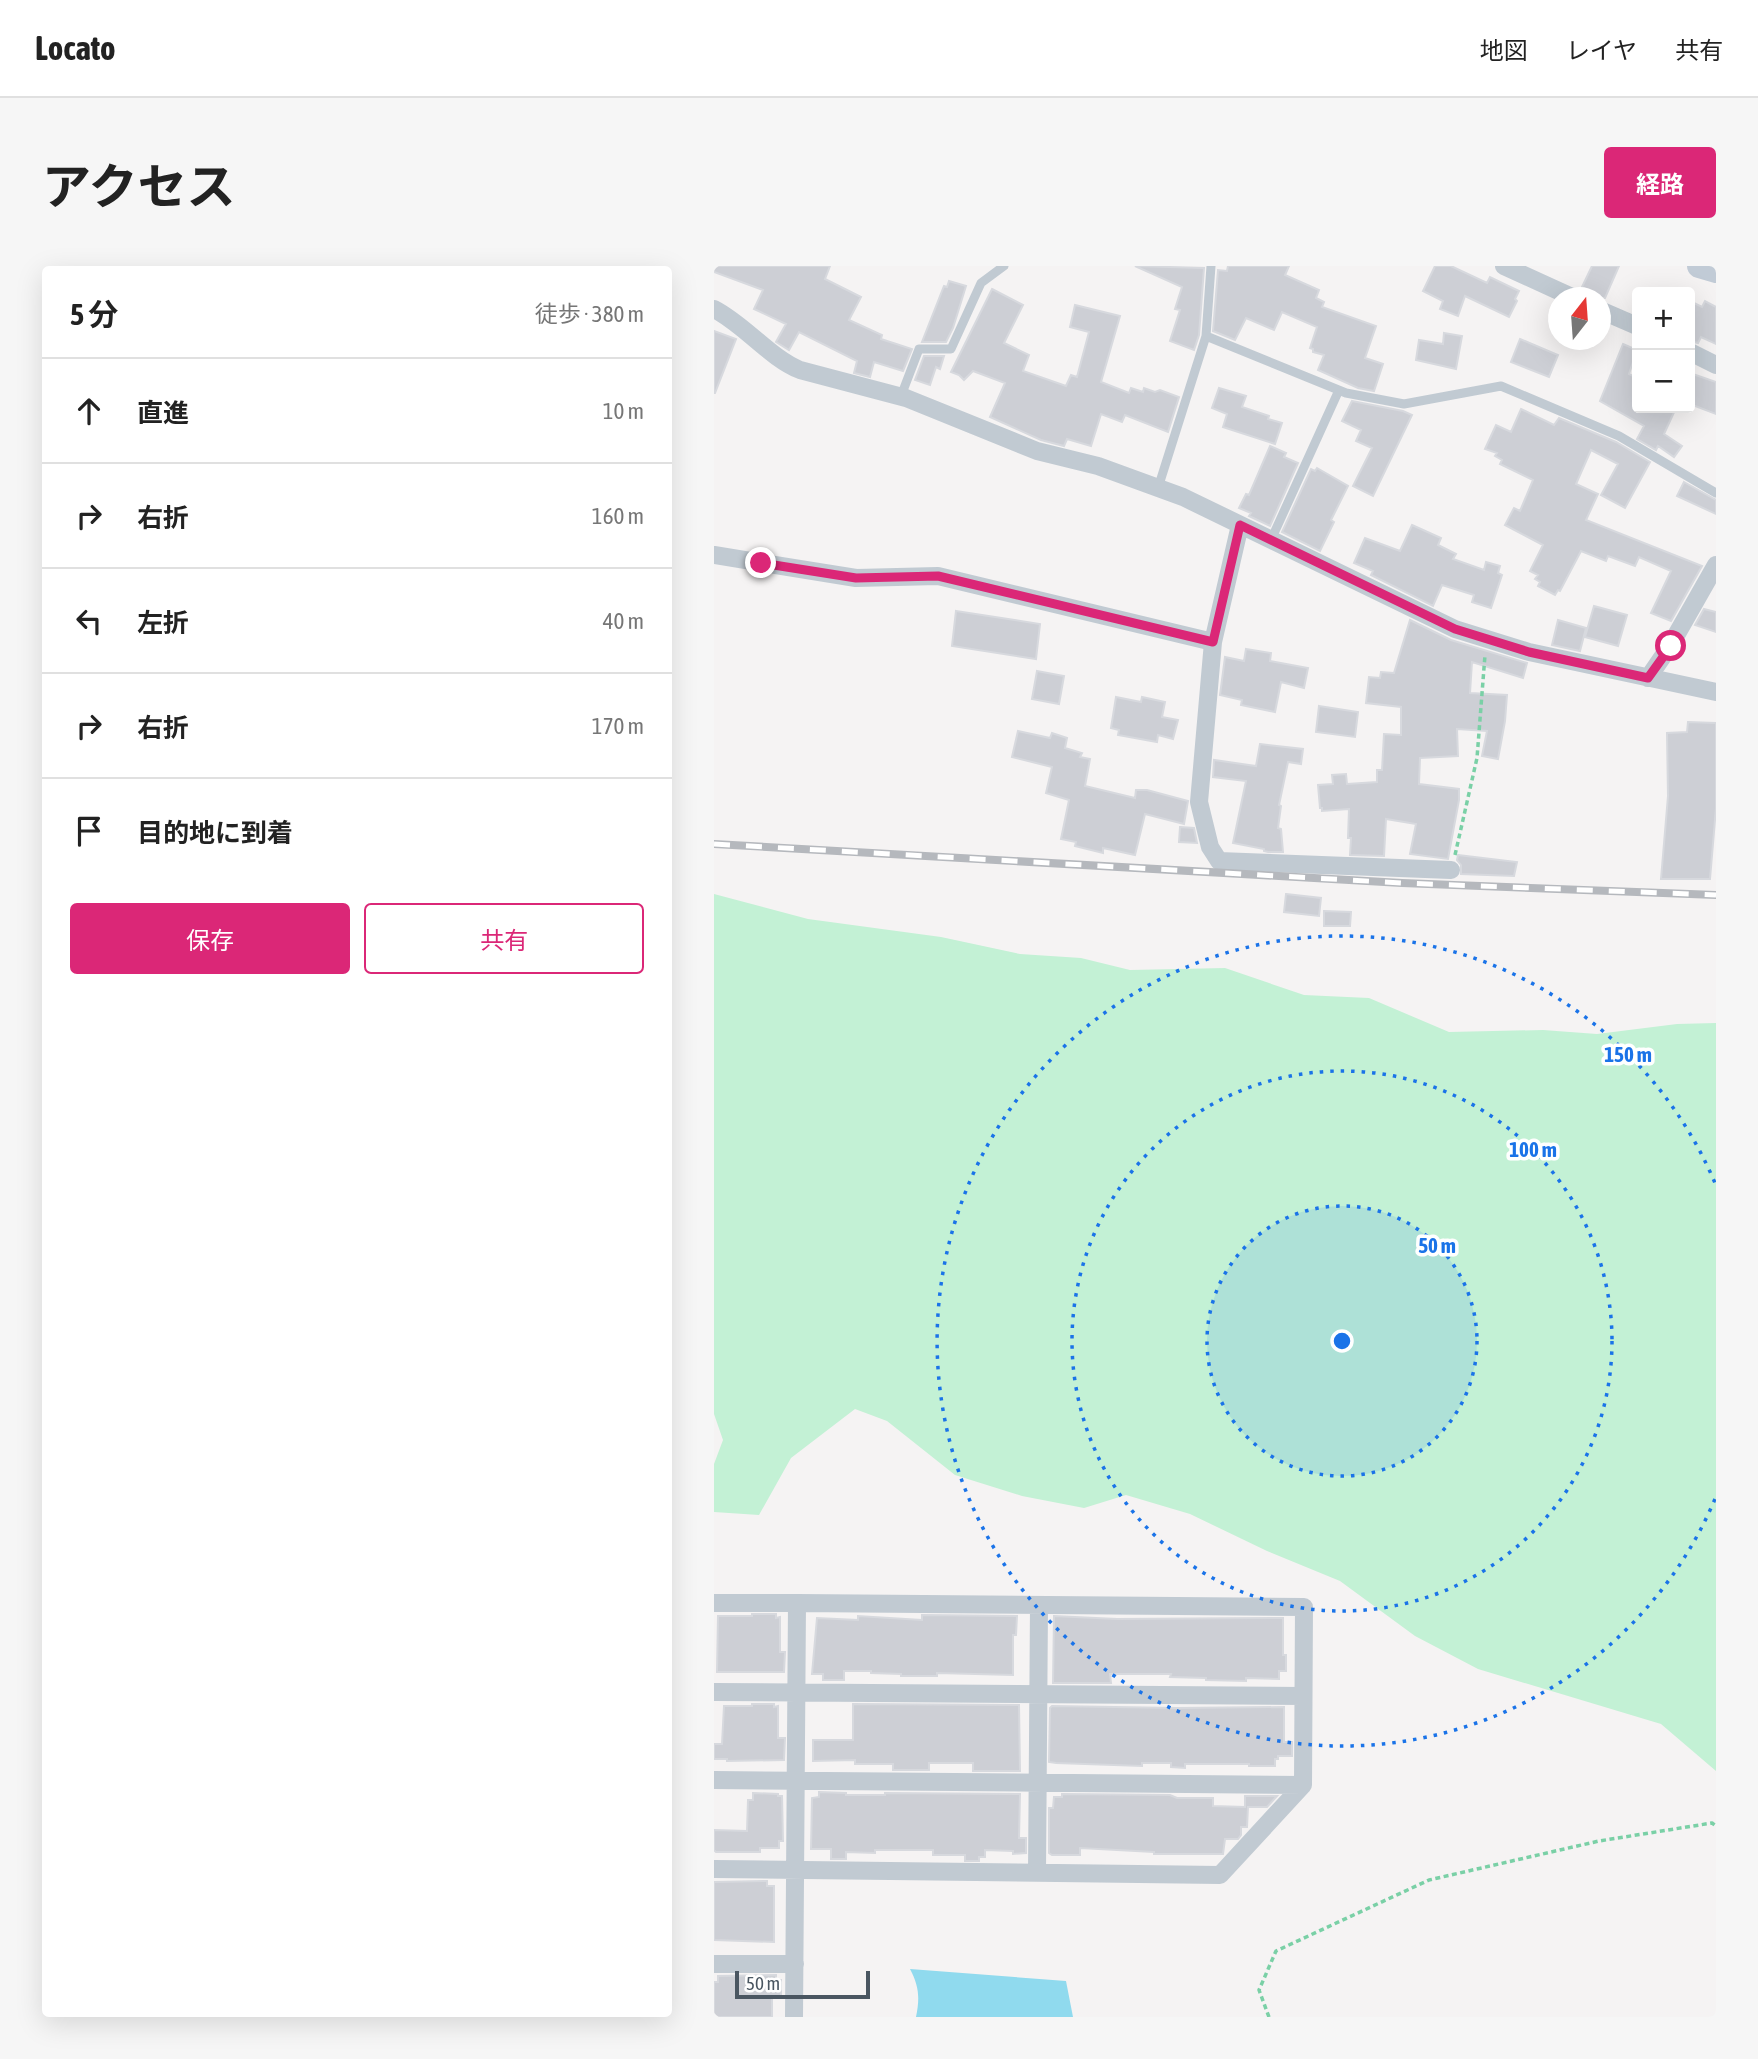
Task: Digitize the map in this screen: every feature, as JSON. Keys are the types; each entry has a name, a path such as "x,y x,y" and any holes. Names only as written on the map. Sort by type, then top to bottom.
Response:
{"main road":[{"path":"1699,266 1716,271"}],"street":[{"path":"1504,266 1550,287"},
{"path":"714,309 742,326 785,364 901,396 1037,452 1098,466 1158,488 1455,629 1491,642 1716,692"},
{"path":"1611,314 1632,324"},
{"path":"1695,354 1716,365"},
{"path":"1240,525 1213,642 1199,802 1210,847 1219,861 1451,870"},
{"path":"714,555 856,578 938,576 1213,642"},
{"path":"1648,678 1671,646 1716,565"},
{"path":"714,1603 1304,1607 1303,1785 1220,1874 714,1869"},
{"path":"794,2017 797,1603"},
{"path":"1037,1872 1039,1606"},
{"path":"714,1692 1303,1696"},
{"path":"714,1780 1303,1785"},
{"path":"714,1964 795,1964"}],"lane":[{"path":"901,396 919,349 951,349 981,284 1004,266"},
{"path":"1158,488 1206,336 1211,266"},
{"path":"1206,336 1339,390 1404,404 1501,386 1619,436 1716,493"},
{"path":"1271,540 1339,390"}],"path":[{"path":"1451,870 1477,758 1484,658 1491,642"},
{"path":"1269,2017 1259,1990 1276,1951 1429,1880 1599,1841 1712,1823 1716,1826"}],"green space":[{"path":"714,894 808,919 941,937 1020,954 1081,958 1130,970 1225,968 1304,995 1369,998 1449,1032 1543,1030 1597,1034 1677,1024 1716,1023 1716,1771 1661,1724 1478,1669 1415,1636 1340,1581 1267,1551 1190,1514 1126,1495 1084,1508 1022,1496 955,1475 887,1421 855,1409 791,1458 759,1515 714,1512 714,1464 723,1440 714,1414"}],"water":[{"path":"910,1969 1066,1981 1073,2017 916,2017 918,1992"}],"building":[{"path":"714,266 830,266 825,279 861,297 849,320 882,335 881,339 912,349 903,371 874,362 870,377 854,373 857,361 799,332 789,350 776,342 786,324 754,309 763,290 714,272"},
{"path":"1135,266 1204,268 1199,335 1194,350 1170,341 1180,310 1175,309 1182,287"},
{"path":"1228,266 1289,266 1285,275 1319,290 1316,298 1324,302 1322,307 1376,326 1365,358 1383,364 1374,391 1358,388 1318,370 1324,355 1313,352 1310,348 1317,327 1282,312 1274,330 1246,318 1235,340 1213,331 1218,270 1227,271"},
{"path":"1435,266 1451,266 1487,283 1490,277 1519,291 1509,317 1465,296 1458,316 1440,309 1443,301 1423,291"},
{"path":"1592,266 1619,266 1610,287 1582,287"},
{"path":"949,281 966,286 953,328 946,342 922,342 944,286 947,287"},
{"path":"992,289 1023,305 1004,343 1029,355 1023,371 1066,386 1071,375 1077,377 1089,332 1070,327 1075,305 1120,316 1101,382 1129,393 1131,388 1143,392 1144,388 1179,397 1168,432 1125,415 1122,422 1101,414 1091,446 1067,439 1064,446 1041,440 990,417 1005,383 973,371 964,380 951,372"},
{"path":"1705,301 1716,307 1716,344 1701,337 1698,343 1695,342 1695,304 1702,307"},
{"path":"714,331 736,339 715,393 714,393"},
{"path":"1444,333 1462,336 1456,369 1416,360 1419,340 1443,344"},
{"path":"1520,339 1558,355 1549,377 1511,362"},
{"path":"1623,344 1632,348 1629,374 1632,376 1632,413 1674,413 1664,434 1682,446 1674,457 1658,446 1656,450 1637,439 1644,426 1600,401"},
{"path":"924,356 944,356 940,369 936,367 930,385 915,380"},
{"path":"1695,375 1716,382 1716,414 1695,406"},
{"path":"1219,388 1246,396 1242,407 1282,423 1275,444 1223,427 1227,414 1212,408"},
{"path":"1352,401 1412,415 1373,496 1353,486 1372,448 1356,441 1361,430 1342,421"},
{"path":"1521,409 1554,425 1559,418 1616,442 1650,462 1625,508 1601,495 1618,464 1591,450 1576,484 1598,494 1586,520 1702,566 1671,621 1651,613 1671,571 1639,557 1635,566 1608,556 1606,561 1581,551 1560,591 1555,595 1538,586 1540,582 1535,579 1538,575 1530,571 1543,545 1505,525 1514,508 1520,511 1533,480 1500,464 1502,460 1495,456 1497,453 1485,449 1496,425 1511,432"},
{"path":"1270,446 1286,453 1284,457 1298,463 1270,526 1239,508 1246,494 1249,495"},
{"path":"1317,468 1348,486 1331,520 1334,522 1320,551 1282,532 1311,469 1315,471"},
{"path":"1684,482 1716,500 1716,514 1677,496"},
{"path":"1412,525 1441,538 1438,545 1456,554 1453,559 1484,570 1486,562 1500,566 1498,573 1502,575 1491,608 1472,602 1474,595 1442,585 1433,606 1371,575 1373,571 1354,563 1365,538 1400,551"},
{"path":"1594,606 1627,615 1618,646 1585,637"},
{"path":"1704,609 1716,612 1716,632 1695,625"},
{"path":"956,611 1040,624 1036,659 952,646"},
{"path":"1410,620 1451,640 1527,663 1523,678 1472,662 1470,693 1507,695 1498,759 1482,756 1487,731 1457,729 1458,756 1420,758 1419,784 1459,789 1448,859 1410,854 1416,824 1386,819 1384,856 1350,855 1349,809 1322,811 1318,785 1333,784 1332,775 1346,774 1347,784 1377,782 1377,770 1382,770 1384,734 1401,735 1401,707 1366,703 1369,677 1380,678 1381,672 1394,673"},
{"path":"1558,620 1586,628 1580,651 1552,645"},
{"path":"1246,649 1271,653 1270,661 1308,668 1304,688 1281,682 1275,712 1241,705 1242,700 1220,695 1225,657 1244,661"},
{"path":"1037,671 1064,676 1059,704 1032,699"},
{"path":"1116,697 1141,702 1142,697 1165,702 1162,717 1178,720 1173,739 1158,735 1157,742 1118,735 1119,730 1111,728"},
{"path":"1319,706 1358,712 1355,737 1316,732"},
{"path":"1688,722 1716,723 1716,808 1710,879 1661,879 1668,796 1667,733 1687,732"},
{"path":"1018,731 1050,738 1052,733 1067,738 1065,748 1082,753 1080,757 1090,759 1085,786 1135,798 1136,790 1147,790 1188,801 1184,824 1145,814 1135,855 1103,848 1103,853 1075,846 1076,842 1061,839 1069,800 1046,793 1052,767 1012,757"},
{"path":"1260,744 1303,749 1301,764 1288,762 1279,805 1278,828 1281,829 1283,852 1268,852 1233,843 1246,781 1213,777 1214,760 1256,766"},
{"path":"1180,827 1194,828 1197,843 1179,842"},
{"path":"1458,855 1517,862 1514,876 1461,874"},
{"path":"1286,894 1321,898 1319,916 1284,912"},
{"path":"1324,911 1351,912 1350,926 1324,926"},
{"path":"776,1614 776,1618 780,1617 780,1652 785,1652 784,1672 717,1672 718,1616"},
{"path":"922,1615 1017,1616 1016,1635 1013,1635 1013,1675 937,1673 937,1676 901,1676 871,1671 844,1671 844,1680 823,1680 823,1674 812,1674 817,1618 858,1620 858,1616 922,1620"},
{"path":"1054,1616 1117,1619 1283,1618 1286,1671 1279,1671 1279,1679 1246,1678 1246,1681 1170,1677 1171,1674 1110,1674 1111,1683 1053,1683"},
{"path":"853,1704 1019,1705 1020,1771 973,1771 973,1763 929,1763 929,1770 893,1770 893,1764 855,1764 855,1760 813,1761 813,1740 853,1740"},
{"path":"724,1706 778,1706 778,1738 785,1738 784,1760 714,1759 714,1744 722,1744"},
{"path":"1052,1706 1284,1707 1284,1742 1292,1742 1292,1756 1278,1756 1275,1766 1185,1764 1185,1768 1171,1767 1171,1763 1142,1763 1142,1766 1049,1762"},
{"path":"819,1792 846,1795 1020,1794 1019,1838 1026,1838 1026,1853 985,1850 985,1857 979,1857 979,1861 965,1861 965,1855 933,1855 933,1850 875,1850 875,1853 846,1852 846,1859 831,1859 831,1849 811,1849 812,1798 819,1797"},
{"path":"753,1793 782,1796 783,1841 779,1841 779,1848 760,1848 760,1852 716,1852 714,1830 747,1831 748,1800 753,1800"},
{"path":"1062,1794 1213,1798 1213,1806 1245,1807 1245,1796 1277,1796 1267,1807 1248,1807 1247,1827 1241,1827 1238,1839 1225,1839 1223,1854 1154,1854 1080,1848 1080,1855 1052,1855 1049,1853 1049,1808 1053,1808 1054,1797 1062,1797"},
{"path":"767,1881 767,1886 774,1886 774,1942 714,1940 714,1882"},
{"path":"776,1975 776,1980 781,1980 781,1996 772,1996 772,2017 714,2017 714,1982 718,1982 718,1976"}],"railway":[{"path":"714,844 1402,883 1716,895"}],"route":[{"path":"761,563 856,578 938,576 1213,642 1240,525 1455,629 1491,642 1648,678 1671,646"}]}
